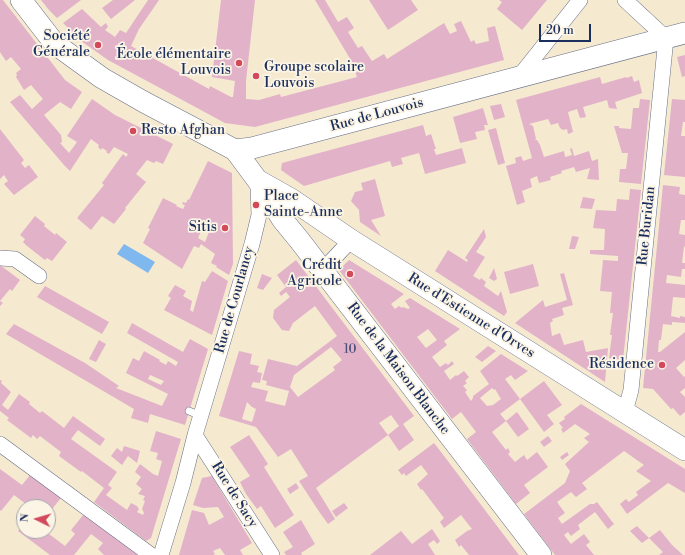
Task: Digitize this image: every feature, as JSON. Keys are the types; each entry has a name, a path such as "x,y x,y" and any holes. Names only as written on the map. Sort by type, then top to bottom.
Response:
{"street":[{"path":"21,0 55,44 102,78 235,150"},
{"path":"518,78 580,0"},
{"path":"625,0 675,36"},
{"name":"Rue de Louvois","path":"235,150 252,148 675,36"},
{"name":"Rue Buridan","path":"625,412 631,390 675,36"},
{"name":"Rue de la Maison Blanche","path":"235,150 258,181 282,219 323,270 541,555"},
{"name":"Rue d'Estienne d'Orves","path":"258,181 291,199 351,240 685,450"},
{"name":"Rue de Courlancy","path":"161,555 183,483 195,434 195,414 252,244 258,215 258,181"},
{"path":"323,270 351,240"},
{"path":"0,258 15,259 39,276"},
{"name":"Rue de Sacy","path":"195,434 272,555"},
{"path":"0,444 151,555"}],"water":[{"path":"124,244 155,262 148,273 117,254"}],"building":[{"path":"0,0 3,0 65,80 82,92 71,109 60,102 44,115 61,135 62,142 60,143 69,153 77,142 67,136 92,99 115,115 173,144 163,164 156,161 154,163 147,160 136,174 146,182 114,224 102,216 91,230 77,218 104,185 102,183 123,154 126,157 128,154 114,147 109,154 102,148 101,150 98,147 99,145 91,139 70,171 10,102 20,95 32,109 43,99 31,85 24,90 16,77 16,73 21,69 11,57 6,61 0,52"},
{"path":"41,0 81,0 57,18"},
{"path":"113,0 135,0 111,19 102,8"},
{"path":"148,0 159,0 139,29 131,46 209,89 210,86 231,97 233,97 235,81 212,77 221,0 255,0 246,81 246,99 259,100 280,94 281,97 357,77 352,62 315,0 325,0 338,22 347,17 354,28 348,32 358,48 362,46 372,61 384,54 387,59 444,23 450,34 457,31 454,24 461,21 471,42 474,40 476,44 489,41 487,28 495,26 504,60 255,127 225,123 108,60 84,43 63,23 82,9 101,27 106,23 108,27 105,30 115,37 120,30 126,33"},
{"path":"369,0 411,0 418,10 388,30"},
{"path":"499,0 547,0 522,30 497,9 502,2"},
{"path":"685,55 685,76 682,77 677,57"},
{"path":"632,76 634,82 639,80 642,93 615,102 617,109 609,108 607,100 583,107 586,117 580,118 577,109 568,112 573,132 568,134 567,129 563,130 560,128 558,123 551,125 548,119 529,124 533,126 535,140 537,140 540,145 544,157 564,151 565,157 572,155 570,149 572,148 574,156 589,151 592,161 598,159 599,180 587,179 590,168 576,172 574,167 561,171 562,173 550,177 551,180 539,183 537,176 530,179 532,187 522,191 525,202 517,205 506,166 516,163 515,158 521,156 523,161 532,158 516,100 600,77 602,84"},
{"path":"640,99 650,100 641,184 619,182 620,169 626,169 628,153 622,153 614,126 631,129 633,108 639,108"},
{"path":"672,99 685,100 685,122 683,122 681,136 685,136 685,177 664,175"},
{"path":"501,104 505,117 494,120 490,106"},
{"path":"483,108 488,125 484,125 485,130 475,132 477,139 460,143 453,117"},
{"path":"423,125 426,136 431,134 436,149 434,149 436,155 462,148 466,163 425,174 419,153 401,158 403,164 392,167 390,161 304,186 281,170 282,163"},
{"path":"496,128 505,163 498,165 488,130"},
{"path":"0,129 24,160 21,163 25,168 29,165 38,177 14,195 4,184 8,181 4,175 0,179"},
{"path":"208,161 232,173 233,264 229,275 211,263 215,254 201,244 199,248 194,246 182,269 143,243 150,229 148,228 163,198 183,209 185,205 182,204 183,202 186,203 188,199 189,200","holes":["202,229 209,232 205,242 198,238"]},
{"path":"375,179 385,216 371,220 381,236 360,222 359,210 351,201 355,192 363,190 361,183"},
{"path":"663,185 680,187 679,194 685,195 685,220 681,220 679,234 685,235 685,247 684,246 682,263 685,263 685,269 682,269 681,277 667,275 666,283 685,285 685,298 673,297 671,316 680,318 680,316 685,317 685,323 672,322 672,325 663,324 658,352 685,332 685,360 676,368 684,377 685,376 685,388 680,392 685,397 685,412 680,416 673,408 671,409 653,389 643,388"},
{"path":"630,189 641,190 623,360 609,358 613,313 610,313 612,292 600,291 603,260 618,261 618,256 590,254 590,250 604,250 605,229 593,228 596,210 616,211 617,199 629,200"},
{"path":"583,197 595,199 592,209 580,208"},
{"path":"35,216 55,235 56,233 67,242 52,261 47,258 45,260 27,246 23,242 25,239 20,235"},
{"path":"484,229 486,237 476,252 485,257 473,276 480,280 481,278 486,282 484,286 498,296 501,291 507,312 504,316 435,271 448,250 467,262 468,260 465,258"},
{"path":"572,236 579,237 575,249 569,249"},
{"path":"296,260 414,416 403,424 414,440 399,451 388,435 316,488 335,519 328,524 299,481 308,476 291,449 278,457 256,427 219,416 239,351 252,354 250,364 259,366 257,372 262,373 260,383 253,382 251,387 268,391 265,401 285,406 289,391 266,385 267,381 262,380 268,359 297,366 337,336 315,306 293,323 289,331 282,330 273,318 274,310 290,297 286,292 281,296 279,293 286,287 277,275","holes":["331,347 342,360 333,367 335,370 298,397 290,387 294,375","247,402 256,409 252,422 242,419","391,415 399,426 388,435 379,423"]},
{"path":"349,260 404,294 391,304 395,309 399,306 402,308 410,308 405,301 410,298 460,329 444,341 447,345 432,357 440,367 446,363 448,365 452,361 454,364 444,371 450,380 464,371 469,377 465,381 467,383 463,386 467,390 465,392 471,401 473,396 489,384 480,371 501,354 528,371 515,380 511,375 505,379 520,399 500,414 506,421 492,432 506,450 508,448 510,452 508,454 515,462 524,455 527,460 537,452 548,467 524,485 530,493 516,504 467,439 476,432 461,412 452,419 339,270","holes":["428,329 437,340 426,348 417,337","492,388 494,390 495,389 501,399 493,405 487,406 480,398"]},
{"path":"533,264 539,286 510,294 504,272"},
{"path":"0,265 20,280 12,291 10,289 0,301"},
{"path":"494,268 497,279 494,281 489,278"},
{"path":"212,271 228,281 212,335 164,310 171,298 168,296 175,285 186,291 183,296 192,301 190,310 193,312 202,281 205,282"},
{"path":"564,273 573,305 562,308 564,315 552,319 553,321 550,323 552,336 560,333 564,345 583,340 586,352 608,348 605,382 515,323 543,300 545,307 567,300 560,274"},
{"path":"262,274 272,278 263,290 257,288"},
{"path":"45,286 109,322 102,334 37,297"},
{"path":"132,323 183,352 190,339 208,349 185,425 150,414 148,423 131,418 134,409 6,334 14,324 85,363 119,386 116,388 162,406 168,394 126,373 133,358 139,361 144,351 166,365 168,361 176,366 178,362 127,333","holes":["150,375 164,381 161,385 148,379"]},
{"path":"99,340 106,344 96,362 89,359"},
{"path":"488,346 496,351 482,362 475,357"},
{"path":"0,380 2,381 1,383 11,392 2,405 8,410 19,394 30,402 29,404 40,413 42,411 64,428 73,416 105,439 100,446 78,430 71,439 117,472 108,485 112,488 106,495 127,510 131,503 139,509 137,512 143,515 144,513 142,509 145,496 138,494 142,489 136,484 141,477 135,472 140,464 158,476 162,461 156,459 158,453 150,451 156,431 181,439 151,538 146,541 94,502 104,488 59,456 61,452 40,436 37,439 33,435 31,438 7,420 9,418 0,411"},
{"path":"544,381 562,405 547,415 554,424 544,432 520,399"},
{"path":"581,404 685,469 685,493 668,483 627,514 620,504 626,499 629,502 638,495 636,492 651,481 636,471 644,465 624,451 582,483 587,489 576,497 571,492 557,502 565,513 558,518 562,524 590,504 597,502 614,524 608,529 595,512 578,525 580,529 571,536 568,532 564,535 571,544 584,534 590,542 586,545 594,555 555,555 524,514 565,483 570,471 565,464 589,442 584,438 590,434 575,424 563,433 561,429 563,428 559,423 565,419 564,417"},
{"path":"517,412 529,429 518,437 506,421"},
{"path":"249,435 268,464 264,467 294,515 275,528 261,506 257,509 246,494 240,482 250,476 230,447"},
{"path":"548,436 552,441 544,447 540,442"},
{"path":"434,443 519,555 469,555 461,545 459,547 455,540 472,529 461,515 444,528 440,522 444,518 417,484 428,474 421,465 406,476 404,473 402,475 398,470"},
{"path":"124,446 140,451 137,463 128,456 122,465 111,456 117,448 122,452"},
{"path":"567,452 569,455 562,460 560,457"},
{"path":"0,469 22,485 30,475 61,498 56,504 56,499 19,499 14,495 1,511"},
{"path":"212,476 252,543 240,550 243,555 225,555 220,548 213,551 215,554 213,555 179,555 192,510 204,513 209,525 224,517 218,507 203,508 193,505 202,478"},
{"path":"296,483 299,488 290,494 287,489"},
{"path":"344,503 348,508 336,517 332,511"},
{"path":"84,514 139,555 104,555 98,549 103,543 91,534 74,555 50,555 29,539 56,539 65,546 75,534 71,530"},
{"path":"301,520 315,544 301,553 302,555 286,555 284,552 293,547 283,532"},
{"path":"637,526 649,538 642,543 630,531"},
{"path":"432,529 440,541 437,544 434,540 428,544 435,555 370,555 401,531 412,544"},
{"path":"660,530 672,545 683,555 659,555 663,552 649,538"}],"place":[{"name":"Société Générale","path":"98,45"},
{"name":"École élémentaire Louvois","path":"239,63"},
{"name":"Groupe scolaire Louvois","path":"256,76"},
{"name":"Resto Afghan","path":"133,131"},
{"name":"Place Sainte-Anne","path":"256,205"},
{"name":"Sitis","path":"225,228"},
{"name":"Crédit Agricole","path":"350,274"},
{"name":"Résidence","path":"662,365"}]}
